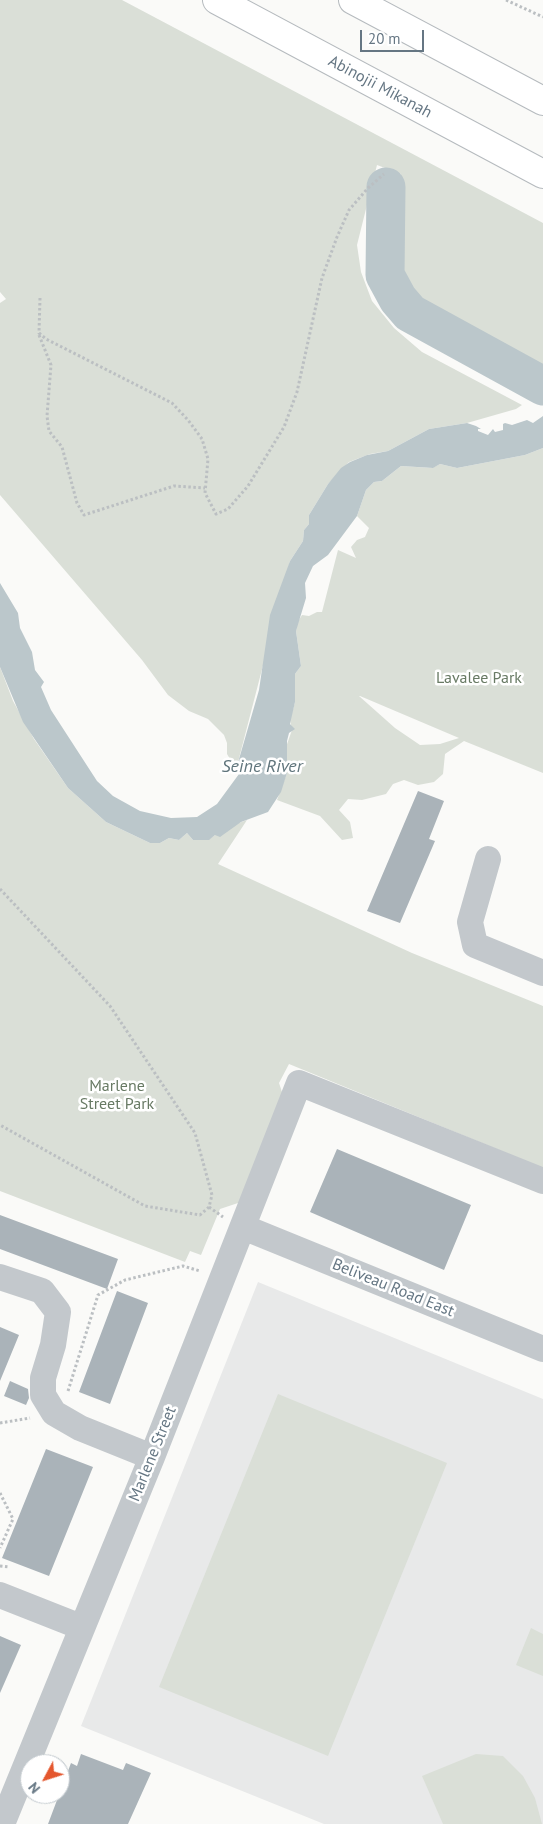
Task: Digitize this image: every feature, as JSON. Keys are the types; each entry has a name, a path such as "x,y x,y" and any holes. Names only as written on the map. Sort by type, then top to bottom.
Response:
{"main road":[{"name":"Abinojii Mikanah","path":"217,0 543,174"},
{"path":"353,0 543,101"}],"street":[{"path":"488,859 470,922 475,945 543,973"},
{"name":"Marlene Street","path":"2,1824 152,1457 299,1083 543,1181"},
{"name":"Beliveau Road East","path":"243,1227 543,1349"},
{"path":"0,1277 42,1292 58,1312 53,1345 43,1378 43,1395 54,1413 80,1428 152,1457"},
{"path":"0,1595 81,1627"}],"path":[{"path":"506,0 543,17"},
{"path":"39,333 69,351 172,403 202,439 208,459 206,493 216,514 228,509 248,486 284,427 297,392 322,278 349,210 368,188 384,174"},
{"path":"40,298 39,333 52,365 47,416 49,431 62,447 77,503 84,514 167,488 206,488"},
{"path":"0,889 110,1006 189,1125 194,1133 212,1195 210,1207 200,1215 145,1206 0,1125"},
{"path":"66,1396 98,1295 126,1280 183,1266 206,1272 228,1266"},
{"path":"0,1423 5,1422"},
{"path":"0,1493 13,1519 0,1548"},
{"path":"0,1566 9,1567"}],"shaded area":[{"path":"258,1282 543,1399 543,1824 324,1824 81,1726"}],"green space":[{"path":"0,0 122,0 543,223 543,382 535,375 413,310 395,287 389,274 392,186 401,187 401,174 377,165 357,245 361,272 372,301 394,328 422,352 522,405 516,409 467,423 429,429 388,451 370,454 349,462 328,484 309,515 309,524 304,530 303,541 290,561 237,766 239,774 227,754 227,743 224,735 208,719 189,711 168,695 142,660 0,495 0,303 6,299 0,292"},
{"name":"Lavalee Park","path":"543,448 543,773 464,741 445,754 443,774 434,782 418,785 404,780 393,784 386,794 362,800 348,799 339,810 350,822 353,838 342,840 320,816 277,800 287,773 286,747 292,730 290,720 295,702 295,674 301,666 296,631 297,623 302,615 309,616 322,612 338,550 356,558 351,547 357,540 365,537 369,528 357,516 366,490 374,482 382,481 401,466 432,468 440,464 457,468 525,455","holes":["360,696 459,738 440,744 420,745 395,728"]},
{"name":"Marlene Street Park","path":"0,667 13,701 34,739 68,788 106,822 150,843 160,843 169,838 179,840 187,833 193,840 208,840 215,835 222,835 236,824 247,820 218,864 412,953 543,1006 543,1168 289,1064 279,1083 283,1095 241,1202 220,1209 201,1255 190,1251 185,1262 0,1191"},
{"path":"278,1394 447,1463 328,1756 159,1687"},
{"path":"531,1628 543,1634 543,1676 516,1665"},
{"path":"476,1754 503,1756 523,1776 535,1798 542,1824 443,1824 422,1776"}],"water":[{"name":"Seine River","path":"543,416 543,448 525,455 457,468 440,464 433,468 401,466 382,481 374,482 366,490 357,516 328,555 313,566 305,583 306,598 296,631 301,666 295,674 295,702 290,724 295,729 289,733 287,741 287,773 281,792 268,812 241,822 220,837 215,835 209,840 193,840 187,833 179,840 169,838 160,843 150,843 106,822 68,788 23,722 0,667 0,583 18,613 20,628 32,652 35,670 44,682 41,687 51,710 97,781 113,796 140,811 171,818 197,817 217,804 239,774 237,766 259,690 270,615 290,561 303,541 304,530 309,524 309,515 328,484 341,468 367,455 388,451 429,429 467,423 476,426 481,429 478,429 478,431 488,435 493,429 495,432 503,430 503,424 505,423 512,425 527,420 533,423"}],"building":[{"path":"418,791 444,801 429,839 435,841 400,923 367,911"},
{"path":"337,1149 471,1205 444,1270 310,1212"},
{"path":"0,1215 118,1259 107,1289 0,1249"},
{"path":"117,1291 148,1303 110,1404 79,1392"},
{"path":"0,1327 19,1335 0,1381"},
{"path":"10,1381 28,1389 29,1398 26,1405 4,1396"},
{"path":"46,1449 93,1467 49,1576 2,1558"},
{"path":"0,1636 21,1645 0,1693"},
{"path":"81,1754 123,1770 126,1763 151,1773 128,1824 48,1824 56,1804 70,1804 70,1766 71,1763 77,1766"}],"waterway":[{"path":"386,187 385,275 398,299 410,313 543,386"}]}
